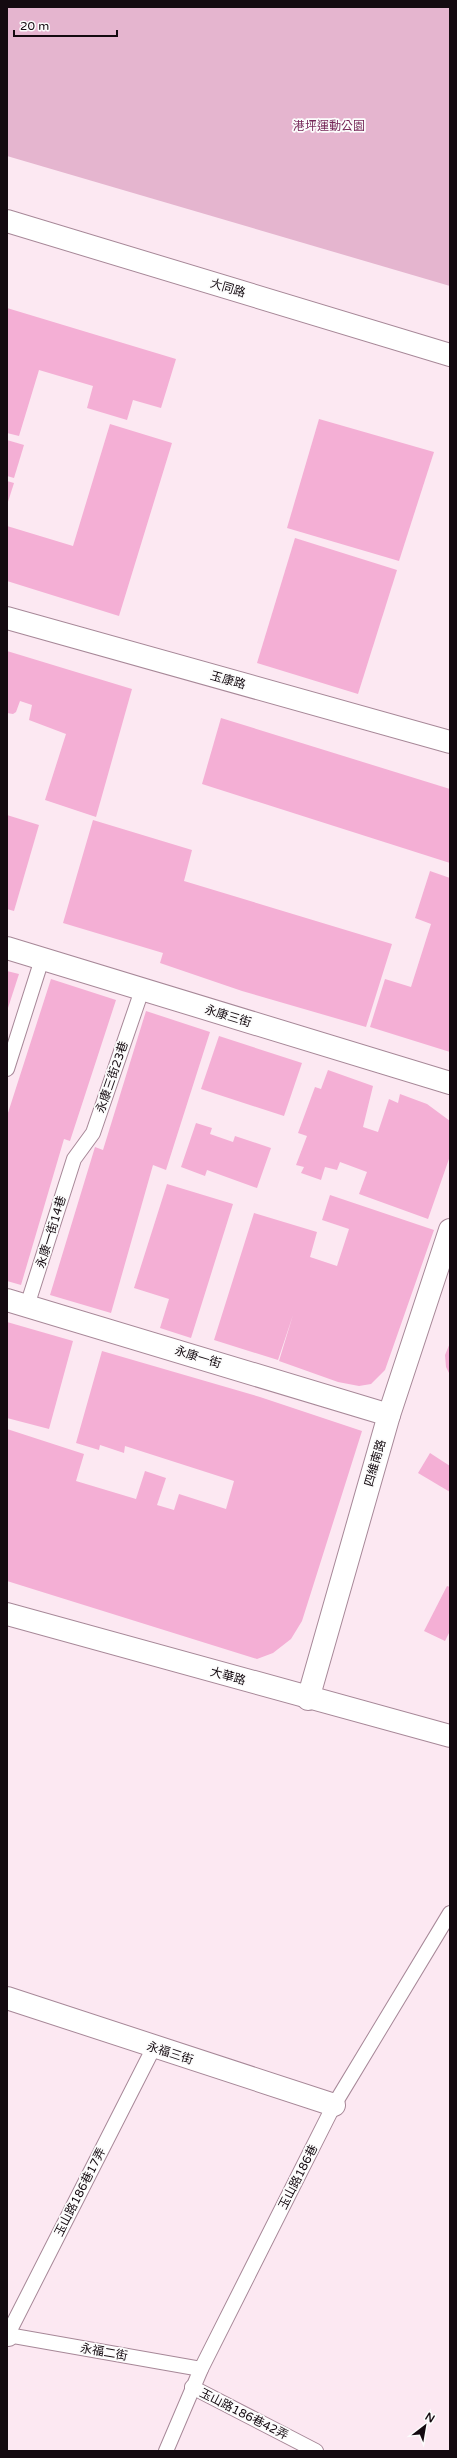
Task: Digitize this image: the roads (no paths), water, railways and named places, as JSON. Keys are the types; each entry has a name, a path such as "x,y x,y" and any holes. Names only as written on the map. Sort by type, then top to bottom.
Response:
{"street":[{"name":"大同路","path":"7,221 450,355"},
{"name":"玉康路","path":"7,618 450,742"},
{"name":"永康三街","path":"7,948 42,960 450,1083"},
{"name":"四維南路","path":"308,1699 389,1415 450,1230"},
{"name":"永康一街","path":"17,1303 389,1415"},
{"name":"大華路","path":"7,1614 308,1699 450,1736"},
{"name":"永福三街","path":"7,1998 334,2105"}],"lane":[{"path":"7,1069 42,960"},
{"name":"永康三街23巷","path":"74,1159 93,1133 142,990"},
{"name":"永康一街14巷","path":"17,1303 74,1159"},
{"name":"玉山路186巷","path":"166,2451 192,2387 334,2105 450,1913"},
{"name":"玉山路186巷17弄","path":"7,2335 154,2047"},
{"name":"永福二街","path":"7,2335 201,2369"},
{"name":"玉山路186巷42弄","path":"192,2387 316,2451"}],"park label":[{"name":"港坪運動公園","path":"329,126"}]}
